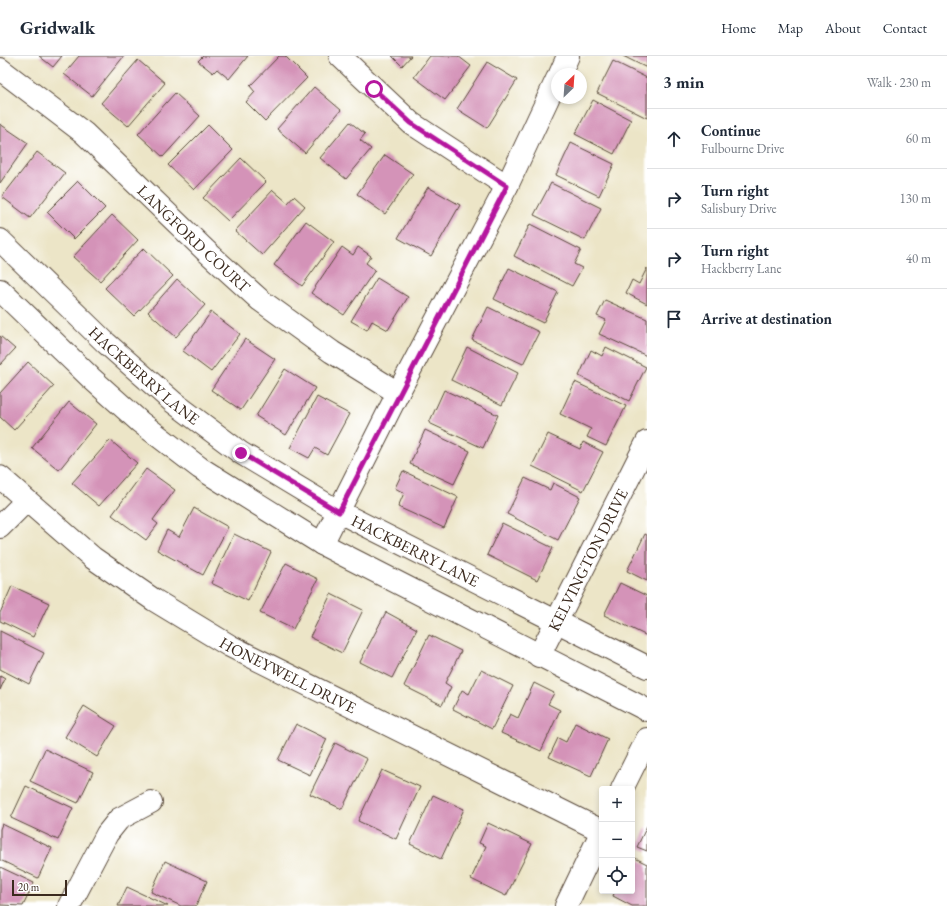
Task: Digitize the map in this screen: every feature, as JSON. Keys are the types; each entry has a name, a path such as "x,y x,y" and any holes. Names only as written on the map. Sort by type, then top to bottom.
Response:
{"street":[{"path":"340,56 411,123 507,186"},
{"path":"563,68 568,56"},
{"name":"LANGFORD COURT","path":"0,69 84,133 205,250 260,300 332,352 398,393"},
{"path":"322,544 398,393 507,186 551,92"},
{"name":"HACKBERRY LANE","path":"0,240 106,343 173,402 241,453 339,512 647,667"},
{"path":"0,290 91,378 140,422 200,468 322,544 647,710"},
{"name":"KELVINGTON DRIVE","path":"539,656 647,442"},
{"name":"HONEYWELL DRIVE","path":"0,477 93,558 154,600 230,646 599,830"},
{"path":"0,528 26,501"},
{"path":"624,786 647,739"},
{"path":"69,906 107,834 119,819 150,802"},
{"path":"566,906 599,837"}],"building":[{"path":"39,56 62,56 53,67"},
{"path":"79,56 124,56 92,96 64,74"},
{"path":"203,56 248,56 229,79 217,69 213,73 198,61"},
{"path":"279,56 285,56 307,78 265,121 246,102 255,92 250,86"},
{"path":"392,56 411,56 402,66"},
{"path":"430,56 458,56 471,66 445,100 414,77"},
{"path":"623,56 647,56 647,68"},
{"path":"138,60 165,83 128,126 101,103"},
{"path":"613,61 647,78 647,118 597,93"},
{"path":"487,62 517,80 487,128 457,109"},
{"path":"314,87 341,110 305,153 277,129"},
{"path":"175,93 200,116 163,157 138,134"},
{"path":"593,100 631,120 614,154 575,134"},
{"path":"350,122 365,134 360,140 371,149 346,179 320,158"},
{"path":"0,124 28,143 0,183"},
{"path":"208,125 233,150 194,190 168,165"},
{"path":"571,143 614,164 599,196 556,175"},
{"path":"37,152 65,173 30,218 2,197"},
{"path":"385,155 413,174 385,214 357,194"},
{"path":"241,158 266,182 228,221 203,198"},
{"path":"78,181 105,208 74,239 47,212"},
{"path":"551,183 601,208 585,240 534,215"},
{"path":"428,187 460,205 431,256 398,238"},
{"path":"273,190 288,203 294,196 305,206 262,255 235,231"},
{"path":"112,215 138,240 100,281 73,257"},
{"path":"306,221 334,242 302,286 274,265"},
{"path":"530,224 581,250 574,264 582,268 572,286 514,256"},
{"path":"342,247 353,255 358,247 371,256 366,263 375,270 344,315 311,293"},
{"path":"144,248 173,276 134,316 105,288"},
{"path":"509,268 558,292 543,323 494,299"},
{"path":"647,268 647,304 626,293 632,280 639,284"},
{"path":"377,278 408,297 388,330 372,321 367,330 351,321"},
{"path":"177,279 205,305 176,337 148,312"},
{"path":"605,300 647,319 647,356 599,334 606,320 597,316"},
{"path":"488,307 539,332 523,364 472,340"},
{"path":"211,312 240,334 211,372 183,351"},
{"path":"0,336 15,349 0,365"},
{"path":"245,339 275,359 241,410 211,390"},
{"path":"467,347 518,373 502,405 451,380"},
{"path":"606,347 646,367 629,401 579,376 591,350 602,356"},
{"path":"28,362 54,386 14,430 0,417 0,393"},
{"path":"285,369 315,388 286,435 256,416"},
{"path":"575,382 626,406 606,446 587,437 591,429 560,414"},
{"path":"444,390 498,415 483,448 429,423"},
{"path":"317,397 349,414 327,455 315,448 309,458 290,448"},
{"path":"69,402 96,424 59,470 32,448"},
{"path":"425,430 470,451 454,484 410,464"},
{"path":"548,434 580,449 583,442 603,452 583,491 532,466"},
{"path":"110,440 137,463 99,506 72,483"},
{"path":"146,469 175,490 153,520 158,524 146,540 112,515"},
{"path":"403,471 458,497 444,528 398,507 404,493 395,488"},
{"path":"525,478 550,490 553,483 580,497 558,540 507,514"},
{"path":"194,508 228,527 203,575 157,550 167,530 179,537"},
{"path":"502,523 553,548 537,580 487,555"},
{"path":"234,534 271,552 248,601 211,583"},
{"path":"645,534 647,535 647,581 627,571"},
{"path":"286,563 318,579 293,629 260,613"},
{"path":"620,583 647,596 647,636 604,615"},
{"path":"12,586 49,603 33,637 0,621 0,613"},
{"path":"331,594 363,610 342,653 310,637"},
{"path":"386,612 417,629 392,678 360,662"},
{"path":"0,631 44,653 29,684 0,669"},
{"path":"429,635 461,651 445,683 451,687 442,705 404,686"},
{"path":"481,670 513,686 492,729 453,709 462,690 469,694"},
{"path":"0,676 5,679 0,690"},
{"path":"534,683 554,693 548,704 560,710 541,751 501,733 510,714 518,718"},
{"path":"84,706 116,726 97,757 65,737"},
{"path":"575,723 608,739 591,776 549,757 558,738 566,742"},
{"path":"296,724 327,739 310,775 278,760"},
{"path":"335,743 367,759 342,809 310,794"},
{"path":"45,749 93,772 78,803 30,781"},
{"path":"382,770 420,787 396,839 358,821"},
{"path":"26,786 73,808 58,840 11,818"},
{"path":"433,795 464,809 441,859 410,844"},
{"path":"488,823 532,844 506,896 471,879 486,846 479,843"},
{"path":"2,824 52,848 38,878 0,860 0,829"},
{"path":"647,826 647,851 637,847"},
{"path":"635,858 647,864 647,906 632,906 613,896 614,894 635,894"},
{"path":"165,861 207,881 196,906 181,906 151,892"},
{"path":"0,867 34,883 23,906 0,905"},
{"path":"127,887 168,906 118,906"}],"route":[{"path":"241,453 339,512 398,393 507,186 411,123 374,89"}]}
